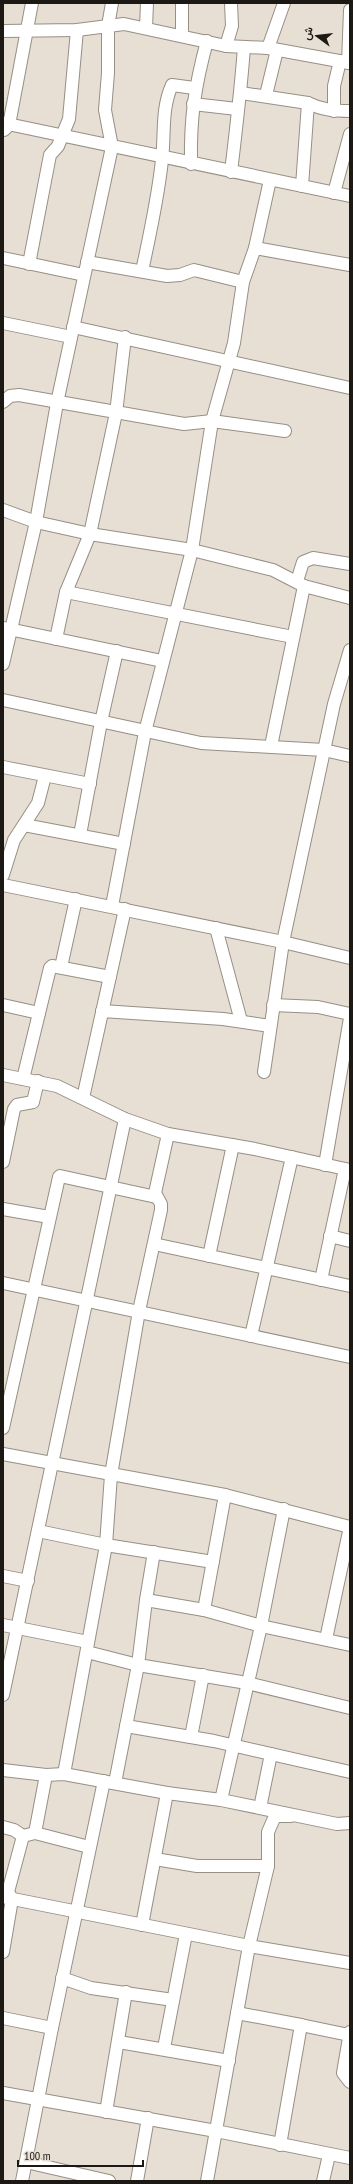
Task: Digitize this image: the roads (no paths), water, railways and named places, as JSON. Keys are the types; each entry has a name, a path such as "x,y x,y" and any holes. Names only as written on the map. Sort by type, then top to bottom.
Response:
{"street":[{"path":"32,3 5,127 61,135 162,158 350,196"},
{"path":"3,664 7,628 36,522 57,403 112,147 105,110 108,73 108,26 112,3"},
{"path":"146,28 147,3"},
{"path":"182,3 182,35"},
{"path":"226,46 232,26 232,3"},
{"path":"266,95 272,49 284,3"},
{"path":"334,111 334,86 346,62 350,10"},
{"path":"3,31 26,32 77,30 124,24 182,35 226,46 272,49 346,62"},
{"path":"29,264 49,158 51,152 58,146 61,135 69,119 77,30"},
{"path":"191,164 191,121 194,88 207,41"},
{"path":"231,172 237,109 241,93 244,47"},
{"path":"142,271 162,158 163,120 172,85 194,88"},
{"path":"241,93 266,95 308,103 316,107 334,111 350,111"},
{"path":"302,186 308,103"},
{"path":"193,104 237,109"},
{"path":"334,193 350,134"},
{"path":"112,906 145,732 162,661 192,550 212,421 230,360 242,282 255,248 270,180"},
{"path":"255,248 350,265"},
{"path":"3,258 84,275"},
{"path":"87,262 175,276 194,270 242,282"},
{"path":"3,323 125,337 350,388"},
{"path":"56,638 66,592 90,534 116,413 125,337"},
{"path":"3,402 10,396 19,395 57,403 184,424 212,421 285,431"},
{"path":"3,510 36,522 90,534 192,550 273,570 300,583 350,598"},
{"path":"272,746 293,638 303,562 310,558 350,564"},
{"path":"66,592 176,613 293,638"},
{"path":"7,628 162,661"},
{"path":"264,1072 283,942 334,704 350,650"},
{"path":"80,835 101,722 117,651"},
{"path":"3,700 145,732 202,743 324,750 350,756"},
{"path":"3,767 90,784"},
{"path":"3,875 14,840 38,803 45,776"},
{"path":"24,825 124,844"},
{"path":"3,885 112,906 283,942 350,958"},
{"path":"61,967 76,899"},
{"path":"83,1098 125,909"},
{"path":"216,928 241,1022"},
{"path":"23,1079 50,968 52,966 61,967 110,977"},
{"path":"3,1005 39,1013"},
{"path":"274,1005 318,1007 350,1014"},
{"path":"102,1010 241,1022 270,1026"},
{"path":"325,1165 350,1018"},
{"path":"3,1075 57,1086 124,1119 168,1134 233,1145 347,1169 320,1280"},
{"path":"3,1162 14,1109 17,1105 33,1102 38,1082"},
{"path":"3,1695 124,1119"},
{"path":"64,1774 106,1545 111,1475 139,1311 161,1206 155,1193 168,1134"},
{"path":"209,1256 233,1145"},
{"path":"251,1336 292,1157"},
{"path":"3,1428 57,1180 60,1176 156,1197"},
{"path":"3,1209 49,1217"},
{"path":"330,1236 350,1240"},
{"path":"154,1244 350,1286"},
{"path":"3,1282 34,1290 139,1311 350,1357"},
{"path":"3,1454 225,1495 350,1527 326,1639"},
{"path":"204,1610 225,1495"},
{"path":"221,1800 261,1626 284,1509"},
{"path":"38,1531 106,1545 212,1562"},
{"path":"22,2181 89,1847 126,1726 138,1665 154,1552"},
{"path":"3,1576 28,1581"},
{"path":"146,1600 204,1610 261,1626 350,1645"},
{"path":"3,1625 87,1647 138,1665 247,1683 350,1708"},
{"path":"191,1737 203,1675"},
{"path":"126,1726 191,1737 350,1772"},
{"path":"260,1808 271,1754"},
{"path":"3,1770 46,1775 64,1774 167,1793 221,1800 291,1816 337,1824 350,1823"},
{"path":"3,1952 8,1892 29,1834 46,1775"},
{"path":"142,1925 156,1859 167,1793"},
{"path":"207,2181 249,1946 268,1866 268,1832 272,1821 276,1816 291,1816"},
{"path":"3,1827 89,1847"},
{"path":"156,1859 197,1866 268,1866"},
{"path":"8,1898 249,1946 350,1963"},
{"path":"164,2048 186,1934"},
{"path":"62,1978 91,1988 173,2000"},
{"path":"106,2112 120,2042 126,1992"},
{"path":"237,2013 350,2034 343,2073 350,2082"},
{"path":"3,2018 52,2028"},
{"path":"280,2145 301,2025"},
{"path":"120,2042 164,2048 229,2061"},
{"path":"3,2093 106,2112 148,2118 328,2155 350,2158"},
{"path":"137,2181 148,2118"},
{"path":"323,2181 328,2155"},
{"path":"26,2162 92,2179 109,2181"}]}
